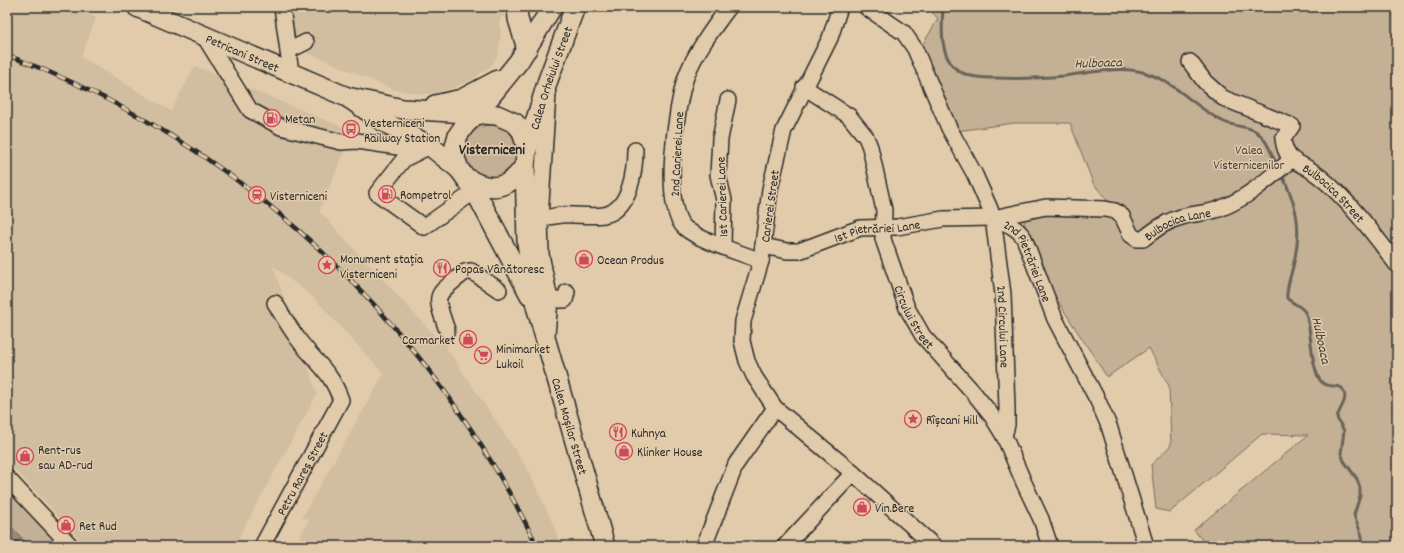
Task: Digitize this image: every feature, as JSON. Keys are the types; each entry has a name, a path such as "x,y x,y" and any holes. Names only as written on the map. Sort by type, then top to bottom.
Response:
{"main road":[{"name":"Petricani Street","path":"137,7 347,97 382,121 430,146 467,179"},
{"path":"517,7 518,19 527,49"},
{"name":"Calea Orheiului Street","path":"477,113 527,49 552,7"},
{"name":"Calea Orheiului Street","path":"526,157 549,77 574,7"},
{"path":"418,110 462,99 482,90 508,74"},
{"name":"Petricani Street","path":"347,97 418,110 477,113"},
{"path":"477,113 497,115 515,123 522,131 526,157 527,242 554,299 467,179 455,158 454,146 458,135 477,113"},
{"path":"467,179 477,184 489,187 501,186 512,181 519,174 526,157"},
{"name":"Calea Moșilor Street","path":"554,299 546,344 605,546"}],"street":[{"path":"282,7 291,73"},
{"name":"2nd Carierei Lane","path":"729,7 693,62 679,98 672,176 673,203 676,215 685,228 703,239 723,246 762,253"},
{"name":"Carierei Street","path":"840,7 830,38 786,123 770,189 762,253 743,322 742,341 747,361 754,376 775,408 853,473 934,546"},
{"name":"2nd Pietrăriei Lane","path":"866,7 904,33 915,49 949,128 975,175 994,218 1012,226 1020,232 1024,238 1055,319 1098,401 1108,426 1146,546"},
{"path":"204,36 250,110 281,127 341,142 357,141 404,148 430,146"},
{"path":"288,51 306,42"},
{"name":"Bulbocica Street","path":"1190,62 1204,82 1223,98 1292,126 1283,139 1287,155 1291,160 1313,171 1335,190 1385,248 1397,266"},
{"path":"549,77 540,218 541,254 554,299"},
{"name":"Circului Street","path":"804,87 849,116 866,137 870,147 882,200 885,219 883,228 885,247 907,308 917,327 928,342 990,413 1004,436 1041,519 1050,546"},
{"name":"1st Carierei Lane","path":"723,246 724,200 718,174 720,139 728,100"},
{"path":"430,146 404,159 377,193 424,227 467,179"},
{"path":"540,218 561,215 600,215 607,214 618,208 623,202 631,181 634,170 635,150"},
{"name":"Bulbocica Lane","path":"994,218 1046,207 1105,209 1115,211 1122,216 1131,236 1137,239 1143,239 1150,232 1172,220 1223,208 1260,187 1291,160"},
{"name":"1st Pietrăriei Lane","path":"762,253 799,251 860,228 897,227 943,219 994,218"},
{"name":"2nd Circului Lane","path":"994,218 1003,294 1007,408 1007,425 1004,436"},
{"path":"447,330 437,300 440,293 465,272 471,271 499,290"},
{"name":"Petru Rareș Street","path":"262,546 341,400 336,384 326,370 299,340 275,303"},
{"path":"704,546 736,464 775,408"},
{"path":"785,546 853,473"},
{"path":"7,478 71,546"}],"shaded area":[{"path":"7,7 70,7 96,18 81,57 171,111 195,66 342,127 345,150 319,211 435,336 433,340 436,342 442,337 449,344 446,347 527,468 553,524 560,546 295,546 309,520 302,517 384,374 314,298 273,266 317,394 234,546 86,546 7,461"},
{"path":"287,7 505,7 504,16 500,19 499,26 501,31 498,55 491,66 473,79 456,87 431,94 419,94 392,89 290,45"},
{"path":"7,522 29,546 19,546 7,532"}],"green space":[{"name":"Valea Visternicenilor","path":"928,7 1397,7 1397,546 1207,546 1194,530 1308,435 1262,434 1170,512 1156,509 1151,465 1171,445 1169,386 1149,348 1107,377 1046,280 1028,238 1023,217 1110,204 1093,183 1070,123 1014,123 957,131 921,47 938,19"},
{"path":"486,125 496,125 510,132 517,146 517,156 510,170 496,177 486,177 476,173 469,166 465,156 465,146 469,136 476,129"},
{"path":"7,488 61,546 7,546"}],"waterway":[{"name":"Hulboaca","path":"943,7 943,39 946,55 955,68 964,74 981,77 1039,78 1115,70 1146,73 1166,82 1212,116 1229,124 1256,131 1266,143 1276,163"},
{"name":"Hulboaca","path":"1281,173 1291,195 1298,227 1298,238 1288,285 1287,298 1300,307 1306,314 1314,362 1319,379 1326,385 1342,388 1344,392 1344,400 1337,418 1344,431 1341,453 1344,461 1357,479 1360,488 1360,496 1354,515 1362,536 1362,546"}],"railway":[{"path":"7,55 93,92 174,137 249,190 319,249 383,315 441,387 493,464 537,546"}],"place":[{"name":"Metan","path":"272,118"},
{"name":"Vesterniceni Railway Station","path":"351,129"},
{"name":"Rompetrol","path":"387,194"},
{"name":"Visterniceni","path":"257,195"},
{"name":"Ocean Produs","path":"584,259"},
{"name":"Monument stația Visterniceni","path":"327,265"},
{"name":"Popas Vânătoresc","path":"442,268"},
{"name":"Carmarket","path":"468,339"},
{"name":"Minimarket Lukoil","path":"483,355"},
{"name":"Rîșcani Hill","path":"913,419"},
{"name":"Kuhnya","path":"618,432"},
{"name":"Klinker House","path":"624,451"},
{"name":"Rent-rus sau AD-rud","path":"25,456"},
{"name":"Vin.Bere","path":"862,507"},
{"name":"Ret Rud","path":"66,525"}],"district":[{"name":"Visterniceni","path":"492,149"}]}
